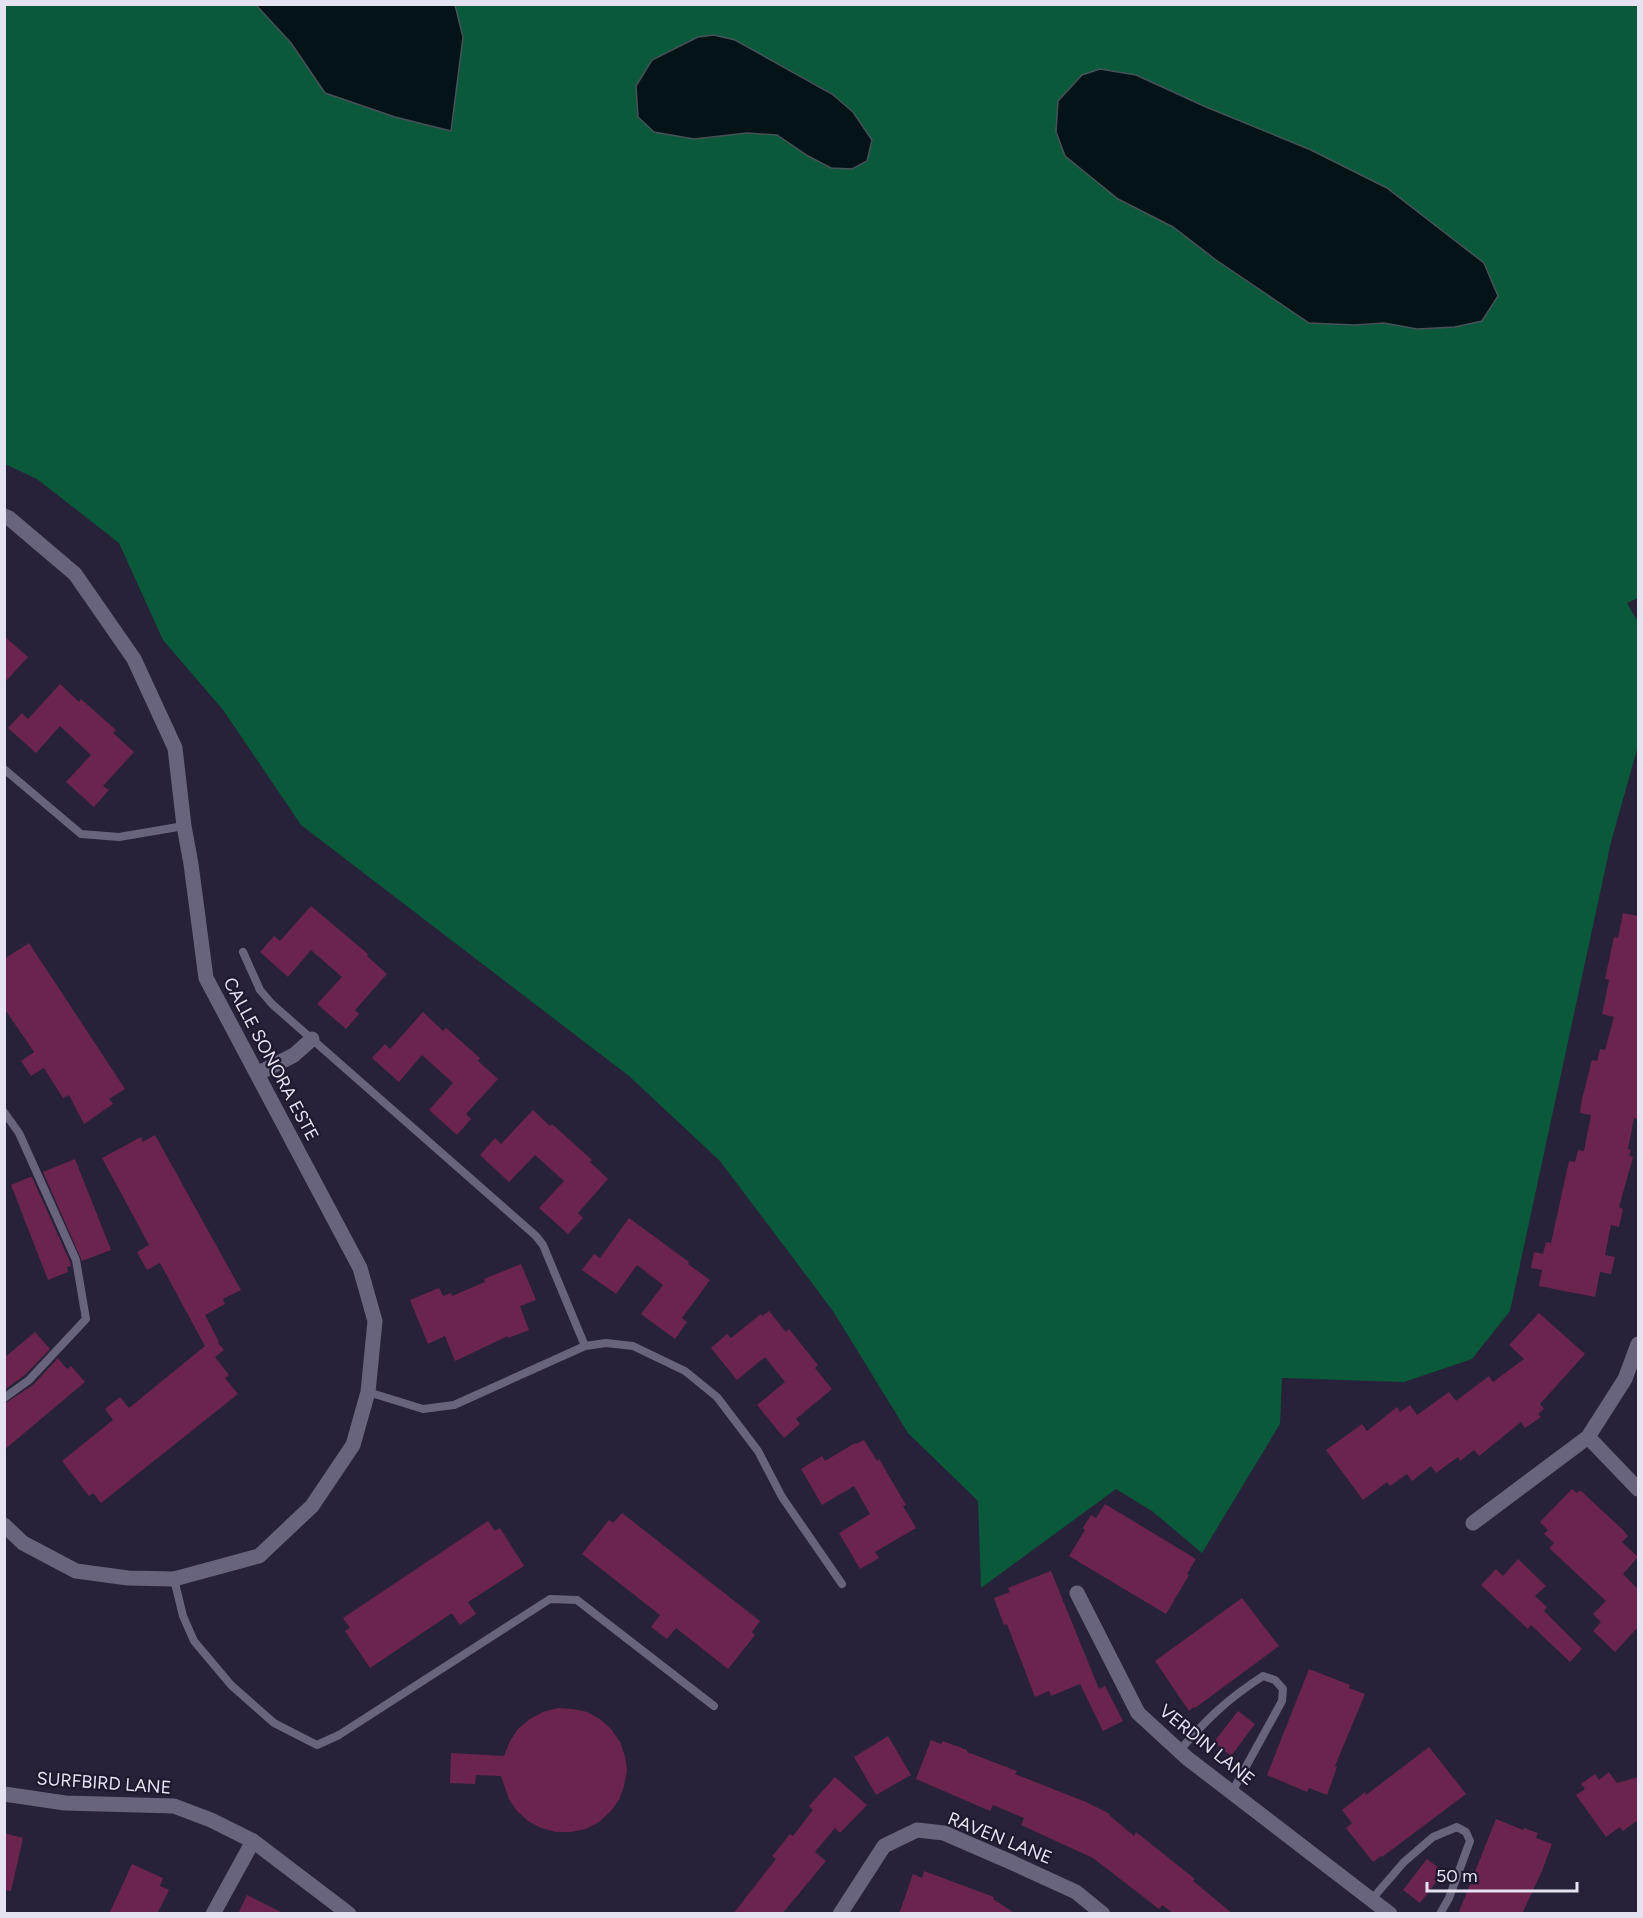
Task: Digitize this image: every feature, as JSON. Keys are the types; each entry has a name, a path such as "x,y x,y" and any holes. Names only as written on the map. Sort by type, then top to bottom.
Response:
{"street":[{"name":"CALLE SONORA ESTE","path":"4,516 75,574 134,659 175,748 206,978 360,1268 375,1321 368,1392 353,1445 312,1506 259,1556 174,1579"},
{"path":"257,1074 294,1055 312,1039"},
{"path":"1473,1523 1588,1437 1625,1379 1638,1344"},
{"path":"1588,1437 1638,1489"},
{"path":"4,1525 23,1543 76,1571 128,1578 174,1579"},
{"name":"VERDIN LANE","path":"1077,1593 1138,1713 1179,1751 1390,1914"},
{"name":"SURFBIRD LANE","path":"4,1794 65,1803 174,1806 211,1820 253,1841 349,1914"},
{"name":"RAVEN LANE","path":"840,1914 884,1846 917,1830 944,1833 1013,1863 1076,1892 1103,1914"},
{"path":"213,1914 253,1841"}],"lane":[{"path":"4,769 81,834 119,837 184,826"},
{"path":"243,952 260,990 272,1004 536,1236 543,1245 585,1346"},
{"path":"4,1112 19,1133 76,1260 86,1318 29,1380 4,1398"},
{"path":"368,1392 423,1409 454,1405 585,1346 606,1343 633,1346 685,1371 717,1397 758,1451 782,1497 842,1584"},
{"path":"174,1579 183,1616 194,1641 224,1676 274,1724 316,1745 339,1735 550,1599 577,1600 714,1706"},
{"path":"1179,1751 1209,1717 1234,1695 1263,1676 1275,1680 1283,1689 1282,1701 1232,1792"},
{"path":"1372,1899 1404,1862 1433,1837 1457,1827 1466,1832 1470,1841 1449,1898 1440,1914"}],"green space":[{"path":"5,5 1638,5 1638,598 1627,603 1638,622 1638,746 1611,842 1510,1311 1472,1359 1404,1382 1282,1378 1280,1424 1202,1553 1152,1511 1116,1489 981,1588 978,1501 908,1433 833,1311 720,1161 629,1076 301,825 224,711 163,640 119,543 37,479 5,464"}],"shaded area":[{"path":"256,5 455,5 463,37 451,131 395,117 325,93 291,43"},
{"path":"714,35 735,40 832,94 853,112 872,140 867,161 852,169 831,168 777,135 747,133 694,139 654,132 638,117 636,86 652,60 698,37"},
{"path":"1100,69 1136,75 1206,107 1311,150 1387,188 1484,263 1498,296 1482,321 1455,327 1417,329 1384,323 1355,325 1309,323 1216,260 1173,227 1118,199 1065,156 1056,132 1058,101 1082,75"}],"building":[{"path":"4,636 28,657 4,683"},
{"path":"60,684 79,702 81,699 116,730 113,733 134,752 103,786 109,790 94,807 66,782 91,755 60,726 36,753 8,728 22,713 28,719"},
{"path":"311,906 368,954 367,956 387,974 355,1010 359,1014 346,1029 317,1004 342,977 311,950 288,977 260,952 274,936 280,941"},
{"path":"1623,913 1638,916 1638,1119 1634,1118 1628,1149 1631,1150 1629,1156 1633,1157 1619,1207 1623,1209 1619,1227 1611,1225 1605,1255 1615,1257 1611,1274 1600,1272 1595,1297 1539,1286 1542,1270 1531,1268 1534,1252 1543,1254 1546,1242 1551,1243 1569,1161 1575,1162 1578,1150 1584,1151 1591,1115 1580,1113 1582,1099 1592,1060 1597,1061 1600,1049 1605,1050 1614,1017 1602,1014 1609,980 1605,979 1614,937 1618,938"},
{"path":"29,943 125,1089 109,1099 113,1104 84,1124 69,1095 63,1098 44,1068 31,1076 21,1061 34,1052 4,1008 4,959"},
{"path":"423,1012 443,1031 446,1028 480,1058 478,1061 498,1079 466,1114 471,1119 457,1135 429,1110 453,1083 422,1055 399,1082 372,1058 385,1044 390,1049"},
{"path":"533,1110 592,1160 590,1162 608,1179 578,1213 583,1218 568,1234 539,1208 564,1181 535,1155 509,1182 480,1155 495,1138 501,1144"},
{"path":"155,1135 241,1290 223,1299 225,1304 205,1315 218,1343 224,1350 215,1357 229,1375 225,1378 238,1394 101,1503 93,1493 89,1496 62,1461 113,1420 105,1409 120,1397 129,1408 205,1346 160,1263 147,1270 137,1252 149,1245 102,1158 141,1137 143,1142"},
{"path":"75,1159 111,1250 82,1261 43,1172"},
{"path":"32,1177 71,1266 67,1267 68,1272 48,1280 11,1185"},
{"path":"629,1218 710,1280 682,1318 687,1322 675,1339 641,1314 663,1285 637,1265 616,1294 582,1270 594,1254 600,1258"},
{"path":"521,1264 536,1300 520,1306 529,1330 508,1338 508,1336 455,1361 445,1336 428,1344 410,1300 439,1288 443,1296 451,1293 452,1296 485,1282 484,1279"},
{"path":"769,1311 786,1332 789,1329 818,1365 815,1368 832,1389 796,1419 800,1424 784,1438 757,1405 785,1382 765,1357 737,1380 711,1348 727,1334 731,1338 761,1314 762,1316"},
{"path":"1539,1313 1585,1354 1540,1404 1544,1409 1538,1414 1541,1417 1525,1428 1521,1422 1479,1456 1474,1450 1460,1461 1458,1457 1436,1473 1431,1466 1412,1481 1407,1474 1390,1486 1387,1482 1363,1500 1326,1450 1362,1424 1367,1431 1397,1407 1400,1412 1410,1405 1417,1415 1449,1392 1456,1401 1489,1376 1493,1382 1524,1359 1509,1345"},
{"path":"35,1332 50,1349 25,1375 4,1390 4,1358"},
{"path":"58,1358 67,1369 71,1366 85,1382 4,1450 4,1404 33,1385"},
{"path":"864,1440 877,1461 879,1459 906,1505 903,1506 916,1528 875,1552 879,1558 860,1569 839,1533 870,1514 854,1486 822,1505 801,1469 822,1456 825,1461"},
{"path":"1572,1489 1577,1493 1580,1490 1623,1530 1628,1536 1622,1542 1638,1557 1623,1574 1638,1589 1638,1627 1615,1652 1593,1631 1601,1622 1593,1614 1606,1601 1549,1548 1554,1543 1544,1534 1548,1530 1540,1522"},
{"path":"1105,1504 1196,1559 1166,1614 1069,1556 1085,1530 1083,1528 1091,1515 1096,1518"},
{"path":"622,1513 760,1621 752,1632 755,1635 728,1669 676,1628 667,1639 651,1627 660,1615 582,1554 609,1520 613,1523"},
{"path":"488,1521 495,1531 500,1528 524,1566 468,1602 476,1614 460,1625 452,1613 370,1668 345,1631 350,1628 343,1618"},
{"path":"1518,1559 1546,1586 1535,1596 1547,1607 1544,1611 1582,1649 1570,1662 1531,1625 1528,1629 1481,1585 1496,1569 1503,1576"},
{"path":"1051,1571 1099,1689 1105,1686 1123,1721 1103,1731 1080,1684 1051,1696 1049,1691 1035,1697 1007,1624 1004,1625 994,1598 1010,1592 1008,1588"},
{"path":"1242,1598 1279,1646 1189,1711 1155,1661"},
{"path":"1309,1669 1350,1685 1349,1688 1365,1694 1335,1766 1337,1767 1327,1795 1309,1788 1307,1792 1267,1775"},
{"path":"558,1708 587,1712 600,1719 620,1742 627,1771 624,1786 619,1800 599,1822 586,1829 556,1832 528,1821 517,1811 509,1799 501,1776 476,1775 475,1784 450,1783 451,1753 504,1756 518,1729 543,1712"},
{"path":"1238,1711 1255,1724 1231,1756 1214,1742"},
{"path":"888,1736 911,1775 876,1795 854,1757"},
{"path":"931,1740 941,1744 943,1741 967,1750 967,1752 1017,1771 1015,1774 1110,1814 1134,1836 1136,1832 1195,1879 1193,1881 1233,1914 1173,1913 1162,1905 1159,1909 1093,1858 1021,1825 1024,1818 993,1805 990,1811 916,1779"},
{"path":"1429,1747 1466,1794 1373,1862 1346,1828 1352,1823 1342,1810 1365,1792 1366,1795"},
{"path":"1609,1772 1617,1783 1638,1777 1638,1820 1623,1831 1620,1827 1606,1837 1576,1795 1585,1789 1581,1784 1595,1774 1599,1780"},
{"path":"835,1777 867,1805 840,1833 835,1828 815,1852 826,1861 782,1914 733,1914 776,1859 772,1856 790,1834 793,1836 813,1810 809,1806"},
{"path":"1496,1819 1523,1830 1524,1828 1538,1833 1536,1838 1552,1844 1542,1871 1522,1914 1458,1914"},
{"path":"4,1833 23,1838 11,1891 4,1890"},
{"path":"1427,1859 1444,1872 1420,1903 1403,1890"},
{"path":"132,1864 163,1878 160,1886 169,1890 157,1914 109,1914"},
{"path":"924,1871 994,1897 993,1899 1016,1914 899,1914 913,1874 922,1878"},
{"path":"247,1895 285,1914 238,1914"}]}
